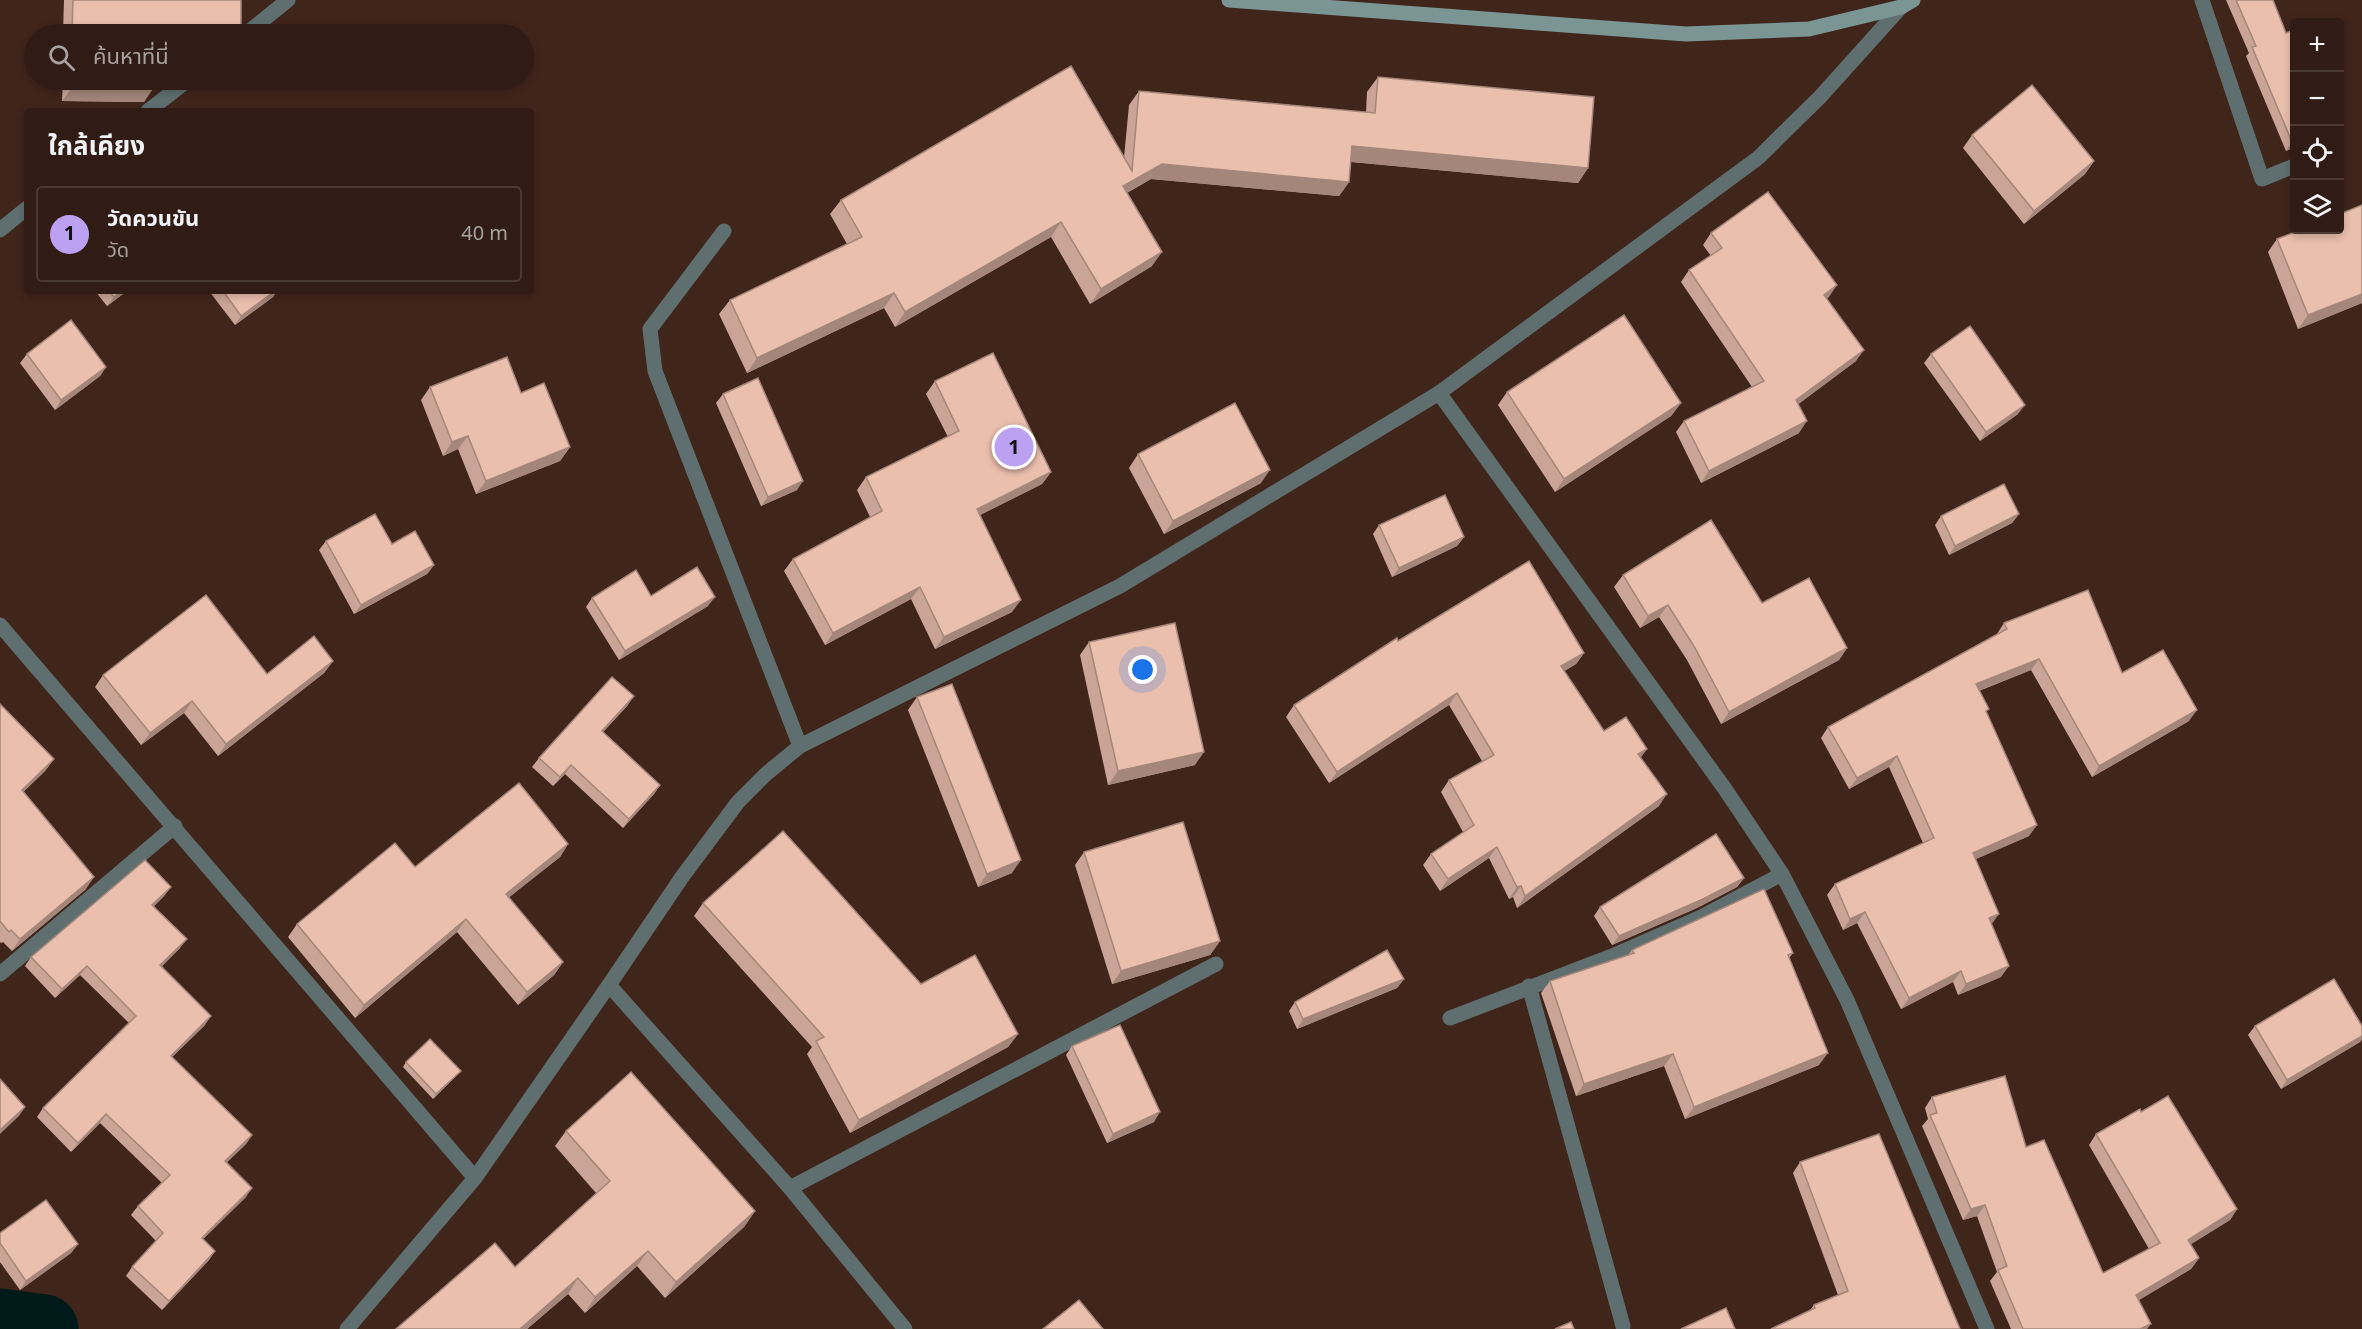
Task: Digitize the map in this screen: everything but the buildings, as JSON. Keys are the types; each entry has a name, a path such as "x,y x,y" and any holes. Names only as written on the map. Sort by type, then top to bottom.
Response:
{"main road":[{"path":"1229,0 1686,34 1809,29 1907,3"}],"street":[{"path":"258,24 288,0"},
{"path":"2202,0 2262,179 2290,168"},
{"path":"347,1329 475,1178 682,878 738,802 766,774 800,746 1120,586 1439,393 1758,158 1820,97 1907,3"},
{"path":"151,108 175,90"},
{"path":"0,230 24,210"},
{"path":"724,231 650,329 656,370 800,746"},
{"path":"1439,393 1725,789 1782,874 1847,1000 1987,1329"},
{"path":"0,625 475,1178"},
{"path":"0,974 175,826"},
{"path":"1450,1018 1612,956 1701,917 1782,874"},
{"path":"790,1188 1216,964"},
{"path":"609,986 790,1188 905,1329"},
{"path":"1529,986 1623,1326"}],"waterway":[{"path":"0,1323 44,1329"}],"place":[{"name":"วัดควนขัน","path":"1014,447"}]}
